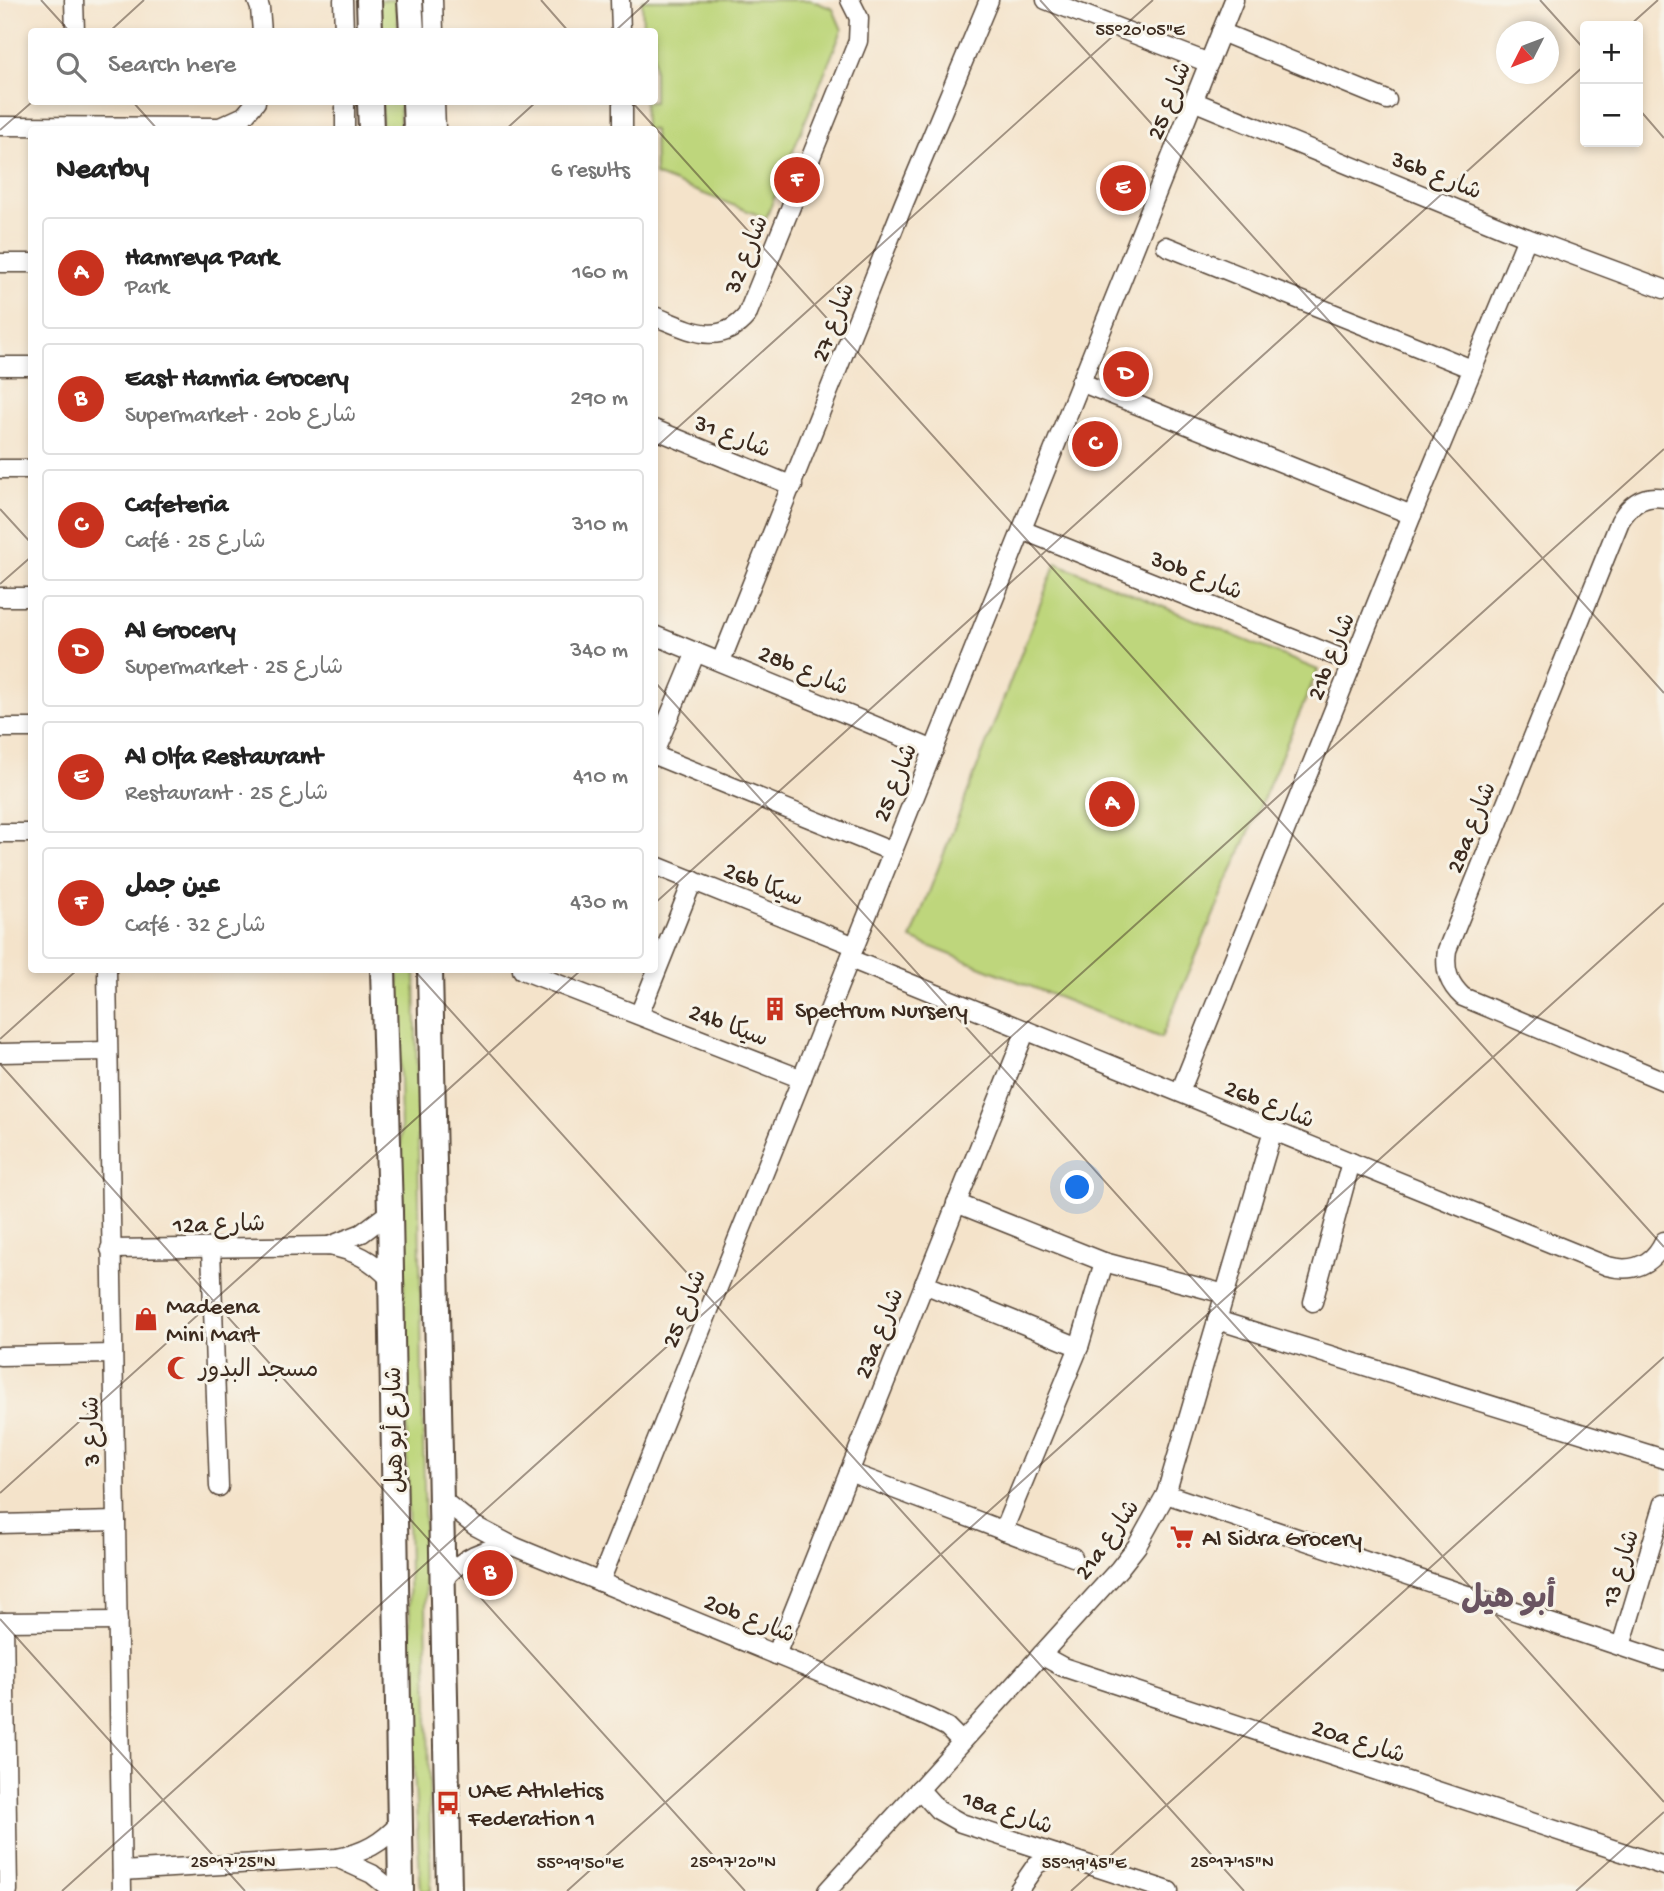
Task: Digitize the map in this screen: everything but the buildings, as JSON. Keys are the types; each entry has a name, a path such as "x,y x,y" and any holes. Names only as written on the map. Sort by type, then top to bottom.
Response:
{"main road":[{"path":"369,0 370,28"},
{"path":"410,0 412,28"},
{"path":"370,105 371,126"},
{"path":"415,105 416,126"},
{"name":"شارع أبو هيل","path":"383,973 390,1212 401,1891"},
{"name":"شارع أبو هيل","path":"430,973 449,1891"}],"street":[{"path":"74,0 75,28"},
{"path":"257,0 262,28"},
{"path":"343,0 344,28"},
{"path":"433,0 434,28"},
{"path":"620,0 621,28"},
{"name":"شارع 32","path":"658,317 707,335 730,331 747,315 858,41 859,18 850,0"},
{"name":"شارع 27","path":"721,661 904,203 989,0"},
{"path":"1046,0 1209,63"},
{"name":"شارع 25","path":"600,1582 1234,0"},
{"path":"1221,32 1387,100"},
{"name":"36b شارع","path":"1194,102 1527,238 1664,289"},
{"path":"222,126 244,116 253,105"},
{"path":"345,105 345,126"},
{"path":"435,105 436,126"},
{"path":"623,105 624,126"},
{"path":"0,126 28,126"},
{"name":"21b شارع","path":"1180,1093 1412,515 1527,238"},
{"path":"1166,246 1472,369"},
{"path":"0,263 28,262"},
{"path":"0,366 28,366"},
{"path":"1080,382 1412,515"},
{"name":"شارع 31","path":"658,431 793,486"},
{"path":"0,469 28,469"},
{"name":"28a شارع","path":"1664,498 1646,498 1635,502 1626,510 1620,521 1447,950 1445,963 1447,976 1464,998 1664,1081"},
{"name":"30b شارع","path":"1022,530 1353,663"},
{"path":"0,597 28,597"},
{"name":"28b شارع","path":"658,637 934,750"},
{"path":"658,744 696,652"},
{"path":"0,728 28,728"},
{"path":"658,756 893,852"},
{"path":"0,833 28,832"},
{"name":"26b سيكا","path":"658,867 852,953"},
{"path":"658,968 693,880"},
{"name":"26b شارع","path":"852,953 1026,1030 1619,1269 1642,1265 1652,1259 1664,1241"},
{"name":"شارع 3","path":"107,973 122,1891"},
{"name":"24b سيكا","path":"530,973 802,1079"},
{"path":"639,1015 656,973"},
{"name":"23a شارع","path":"776,1654 1026,1030"},
{"path":"0,1053 107,1051"},
{"name":"21a شارع","path":"827,1891 1119,1569 1153,1521 1166,1494 1273,1130"},
{"path":"1313,1303 1351,1162"},
{"path":"957,1203 1104,1262 1225,1294"},
{"name":"12a شارع","path":"329,1247 362,1233 390,1212"},
{"name":"12a شارع","path":"110,1249 329,1247 347,1249 363,1256 378,1266 390,1279"},
{"path":"211,1248 219,1487"},
{"path":"1003,1531 1079,1347 1104,1262"},
{"path":"924,1284 1079,1347"},
{"path":"1217,1320 1664,1459"},
{"path":"0,1356 113,1354"},
{"path":"849,1472 1073,1557"},
{"path":"1166,1494 1664,1661"},
{"name":"20b شارع","path":"441,1499 475,1526 513,1546 939,1722 962,1742"},
{"name":"شارع 13","path":"1621,1646 1664,1503"},
{"path":"0,1524 116,1521"},
{"path":"442,1581 456,1565 473,1554 493,1547 513,1546"},
{"path":"8,1891 2,1622 118,1621"},
{"name":"20a شارع","path":"1041,1656 1063,1667 1664,1866"},
{"name":"18a شارع","path":"919,1789 938,1810 949,1817 1164,1890"},
{"path":"122,1871 337,1858 366,1851 379,1844 400,1823"},
{"path":"1017,1891 1036,1865 1055,1854"},
{"path":"337,1858 372,1874 393,1891"}],"green space":[{"path":"379,0 395,0 399,28 379,28"},
{"path":"642,0 811,0 833,9 842,30 766,218 658,176 658,126 645,126 644,105 658,105 658,28 643,28"},
{"path":"381,105 400,105 400,126 382,126"},
{"path":"1056,563 1318,670 1161,1038 911,939"},
{"path":"398,973 415,973 431,1891 421,1891 412,1737"}],"place":[{"name":"عين جمل","path":"797,180"},
{"name":"Al Olfa Restaurant","path":"1123,188"},
{"name":"Al Grocery","path":"1126,374"},
{"name":"Cafeteria","path":"1095,444"},
{"name":"Hamreya Park","path":"1112,804"},
{"name":"Spectrum Nursery","path":"775,1009"},
{"name":"Madeena Mini Mart","path":"146,1319"},
{"name":"مسجد البدور","path":"179,1368"},
{"name":"Al Sidra Grocery","path":"1182,1537"},
{"name":"East Hamria Grocery","path":"490,1573"},
{"name":"UAE Athletics Federation 1","path":"448,1803"}],"district":[{"name":"أبو هيل","path":"1508,1596"}]}
